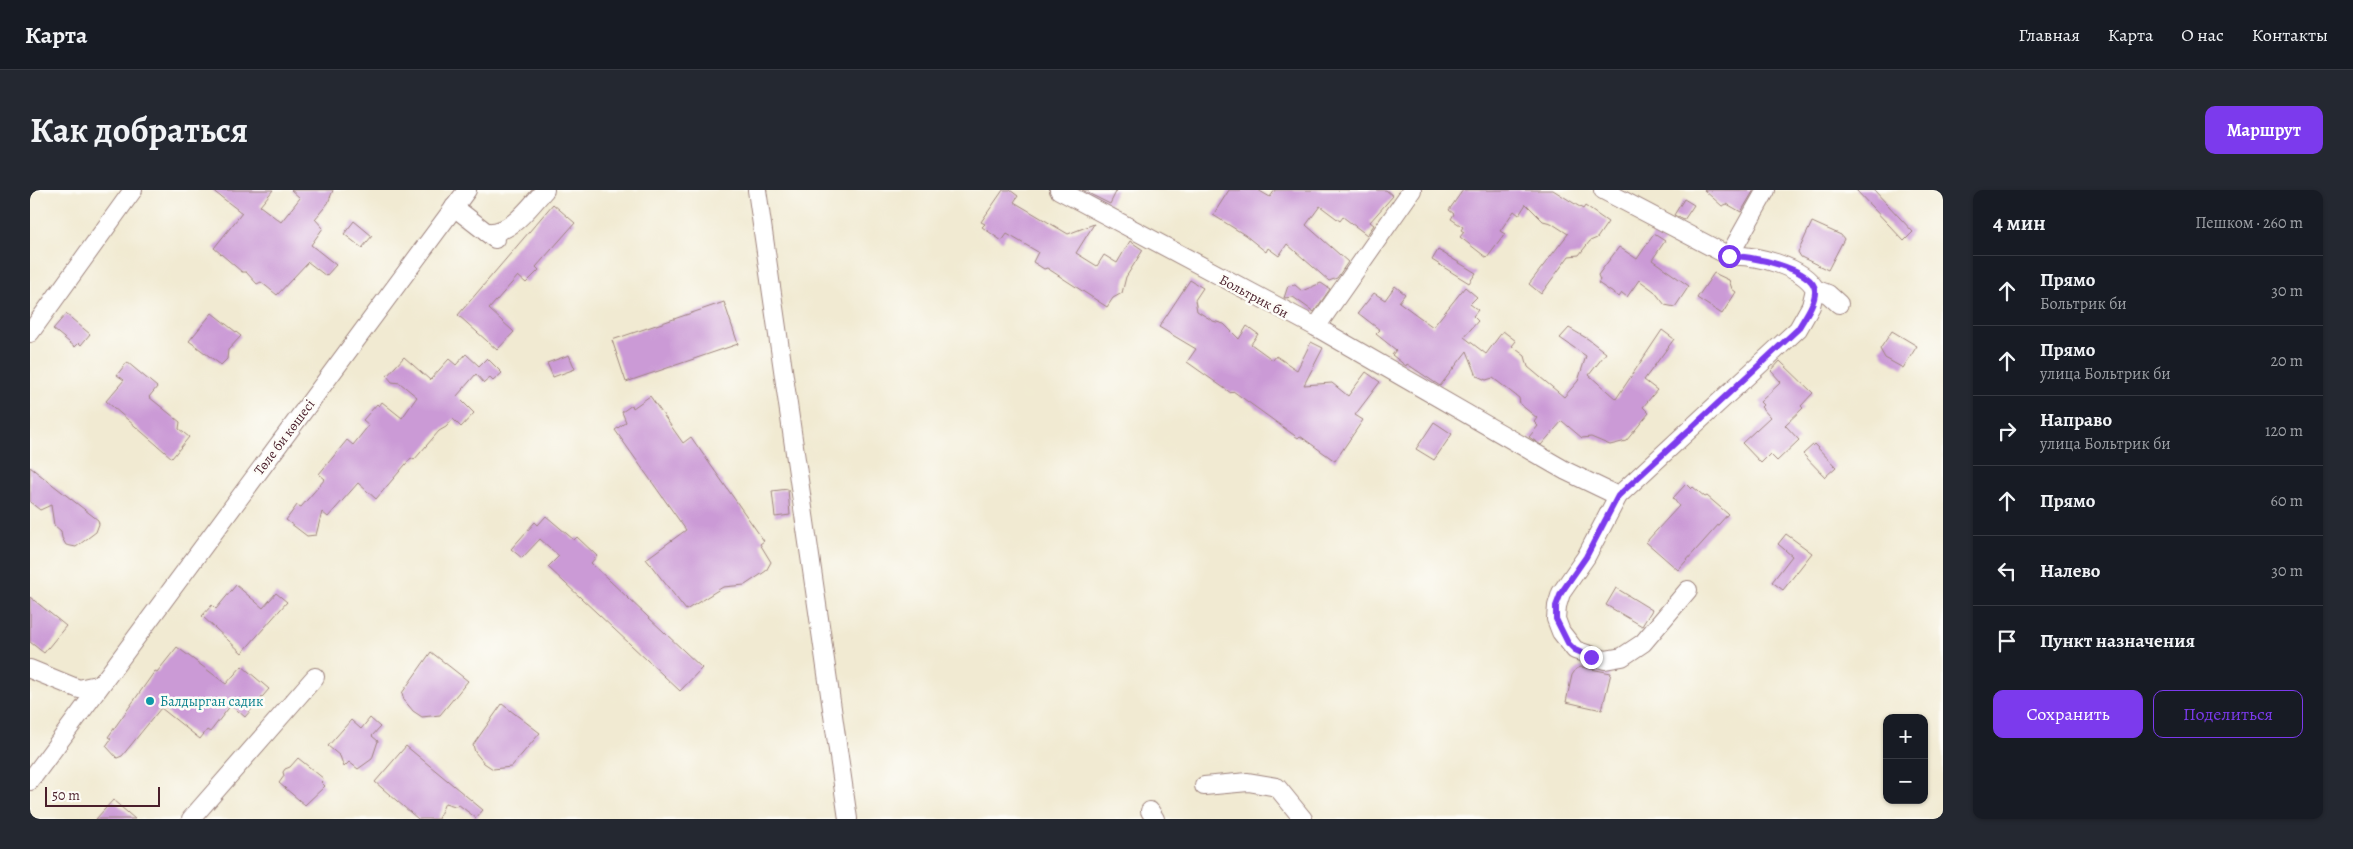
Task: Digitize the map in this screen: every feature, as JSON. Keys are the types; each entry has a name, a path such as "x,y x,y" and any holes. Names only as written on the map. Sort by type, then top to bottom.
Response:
{"street":[{"path":"30,333 133,190"},
{"name":"Төле би көшесі","path":"30,781 467,190"},
{"path":"454,207 492,236 512,225 545,190"},
{"path":"757,190 848,819"},
{"name":"Больтрик би","path":"1059,190 1134,232 1316,327 1566,471 1618,496"},
{"path":"1316,327 1412,190"},
{"path":"1602,190 1729,256 1739,255 1787,266 1806,278 1815,289 1828,294 1839,304"},
{"path":"1729,256 1766,190"},
{"path":"1688,590 1643,643 1622,657 1605,660 1591,657 1575,650 1568,643 1556,619 1556,606 1561,593 1586,557 1618,496 1798,329 1811,306 1815,289"},
{"path":"30,669 80,689 101,684"},
{"path":"191,819 315,677"},
{"path":"1204,786 1248,782 1278,787 1303,819"}],"building":[{"path":"212,190 273,190 260,206 281,222 300,198 291,190 333,190 328,203 315,219 323,228 311,245 336,265 326,276 308,262 277,295 261,282 257,284 246,272 242,272 214,248 242,213"},
{"path":"1003,190 1010,190 1018,196 1014,202 1068,234 1094,224 1076,253 1097,266 1104,255 1117,263 1130,241 1143,250 1126,277 1122,293 1113,298 1107,307 1047,268 1044,269 1033,262 1038,252 1007,234 1002,241 982,227 985,224 981,222"},
{"path":"1082,190 1117,190 1110,204"},
{"path":"1229,190 1258,190 1270,197 1275,190 1386,190 1393,196 1370,222 1374,225 1367,235 1343,217 1340,221 1320,206 1306,225 1348,262 1337,278 1329,281 1287,244 1279,256 1268,248 1266,252 1245,235 1213,215"},
{"path":"1463,190 1553,190 1583,209 1585,206 1608,222 1597,238 1590,241 1579,255 1569,256 1541,294 1529,284 1568,234 1551,223 1543,221 1526,204 1519,215 1514,211 1500,231 1505,234 1487,258 1460,237 1464,232 1461,230 1463,227 1451,219 1454,214 1449,210"},
{"path":"1704,190 1754,190 1741,212 1727,204 1722,206"},
{"path":"1856,190 1874,190 1913,232 1904,241"},
{"path":"1684,199 1694,205 1684,220 1674,215"},
{"path":"553,204 575,223 536,267 539,270 526,283 518,276 489,309 514,332 497,350 458,315"},
{"path":"354,221 372,236 362,248 344,234"},
{"path":"1812,222 1841,235 1844,239 1828,270 1801,257 1798,252"},
{"path":"1654,234 1665,241 1652,260 1689,286 1675,307 1665,305 1654,291 1639,280 1627,297 1622,293 1619,297 1598,283 1600,280 1598,275 1619,247 1637,259"},
{"path":"1438,250 1476,273 1469,283 1432,260"},
{"path":"1714,273 1729,280 1732,289 1736,292 1722,314 1697,298"},
{"path":"1190,280 1203,288 1195,300 1197,311 1213,321 1224,324 1239,339 1247,326 1258,334 1251,344 1273,360 1276,356 1297,370 1311,342 1323,348 1304,385 1332,383 1348,396 1366,372 1380,382 1355,415 1363,420 1335,461 1187,362 1196,349 1159,327"},
{"path":"1321,283 1330,289 1314,312 1293,297 1284,298 1288,286 1295,285 1302,291"},
{"path":"1395,286 1405,294 1399,302 1433,327 1465,287 1477,297 1470,304 1478,310 1473,316 1478,321 1464,337 1486,354 1503,331 1516,341 1512,346 1525,356 1528,367 1564,397 1578,381 1586,356 1560,338 1569,328 1588,339 1606,353 1589,375 1616,399 1662,330 1674,339 1644,380 1657,390 1643,407 1649,413 1626,441 1610,445 1591,437 1582,438 1562,421 1541,445 1529,437 1538,426 1534,422 1537,418 1520,404 1519,398 1493,378 1486,380 1477,376 1467,351 1440,386 1407,364 1406,366 1392,355 1396,350 1376,334 1380,330 1358,313 1374,293 1385,300"},
{"path":"724,302 738,344 626,382 612,340"},
{"path":"212,313 241,336 228,350 227,359 221,365 189,341"},
{"path":"66,314 90,334 81,345 79,343 75,347 53,329"},
{"path":"1892,331 1917,346 1903,368 1885,358 1880,349"},
{"path":"466,354 479,366 487,358 502,373 493,381 490,378 484,383 476,374 457,396 474,413 461,427 453,419 446,427 439,431 414,460 411,458 376,499 358,483 328,517 322,512 316,535 307,536 286,520 297,505 301,507 325,479 319,474 347,440 353,445 369,425 363,420 377,404 379,406 382,402 402,418 417,397 400,383 392,382 387,376 404,357 430,380 449,359 456,365"},
{"path":"569,355 575,369 553,377 547,363"},
{"path":"1780,361 1813,393 1801,406 1803,408 1785,425 1799,440 1777,461 1770,454 1761,463 1742,443 1770,417 1761,407 1763,405 1760,402 1781,382 1771,371"},
{"path":"127,362 157,387 149,397 180,422 179,429 189,437 172,458 106,401 124,380 117,375"},
{"path":"650,396 683,443 691,437 764,541 760,544 771,562 766,571 745,585 723,587 686,610 646,559 686,530 615,430 626,422 622,412 632,405 633,408"},
{"path":"1434,422 1452,434 1434,460 1416,449"},
{"path":"1814,444 1836,467 1825,477 1803,454"},
{"path":"30,467 98,520 99,524 96,532 76,547 66,545 61,531 54,525 51,505 40,510 30,502"},
{"path":"1686,484 1705,497 1707,496 1728,514 1678,570 1646,542 1679,506 1673,498"},
{"path":"788,489 790,515 775,517 772,491"},
{"path":"546,516 574,540 577,537 597,556 591,563 702,668 680,691 548,567 559,556 540,539 522,558 511,549 535,522 538,525"},
{"path":"1786,534 1812,553 1783,590 1772,582 1792,556 1778,544"},
{"path":"236,585 263,608 276,593 287,602 242,653 202,616 212,605 216,609"},
{"path":"1616,588 1652,610 1642,626 1606,605"},
{"path":"30,597 66,626 44,653 30,642"},
{"path":"177,647 226,684 242,666 269,689 245,717 231,705 210,732 207,730 200,739 161,708 122,756 117,758 106,746 111,739 108,737 155,671 157,672"},
{"path":"431,652 468,681 440,715 422,717 413,711 404,700 402,693"},
{"path":"1581,667 1611,673 1602,710 1566,702 1572,675 1576,669"},
{"path":"502,704 540,733 511,767 493,769 484,763 475,752 473,745"},
{"path":"370,718 380,727 372,736 378,741 372,759 358,769 349,762 344,767 340,756 328,746 351,720 361,729"},
{"path":"406,746 483,810 476,818 459,805 455,806 445,803 438,819 418,819 375,782"},
{"path":"298,758 324,779 321,782 325,786 305,805 279,783 284,776 283,772 285,769 290,767"},
{"path":"113,800 135,819 96,819"}],"place":[{"name":"Балдырган садик","path":"150,701"}],"route":[{"path":"1591,657 1575,650 1568,643 1556,619 1556,606 1561,593 1586,557 1618,496 1652,462 1708,415 1798,329 1811,306 1815,289 1811,282 1787,266 1739,255 1729,256"}]}
